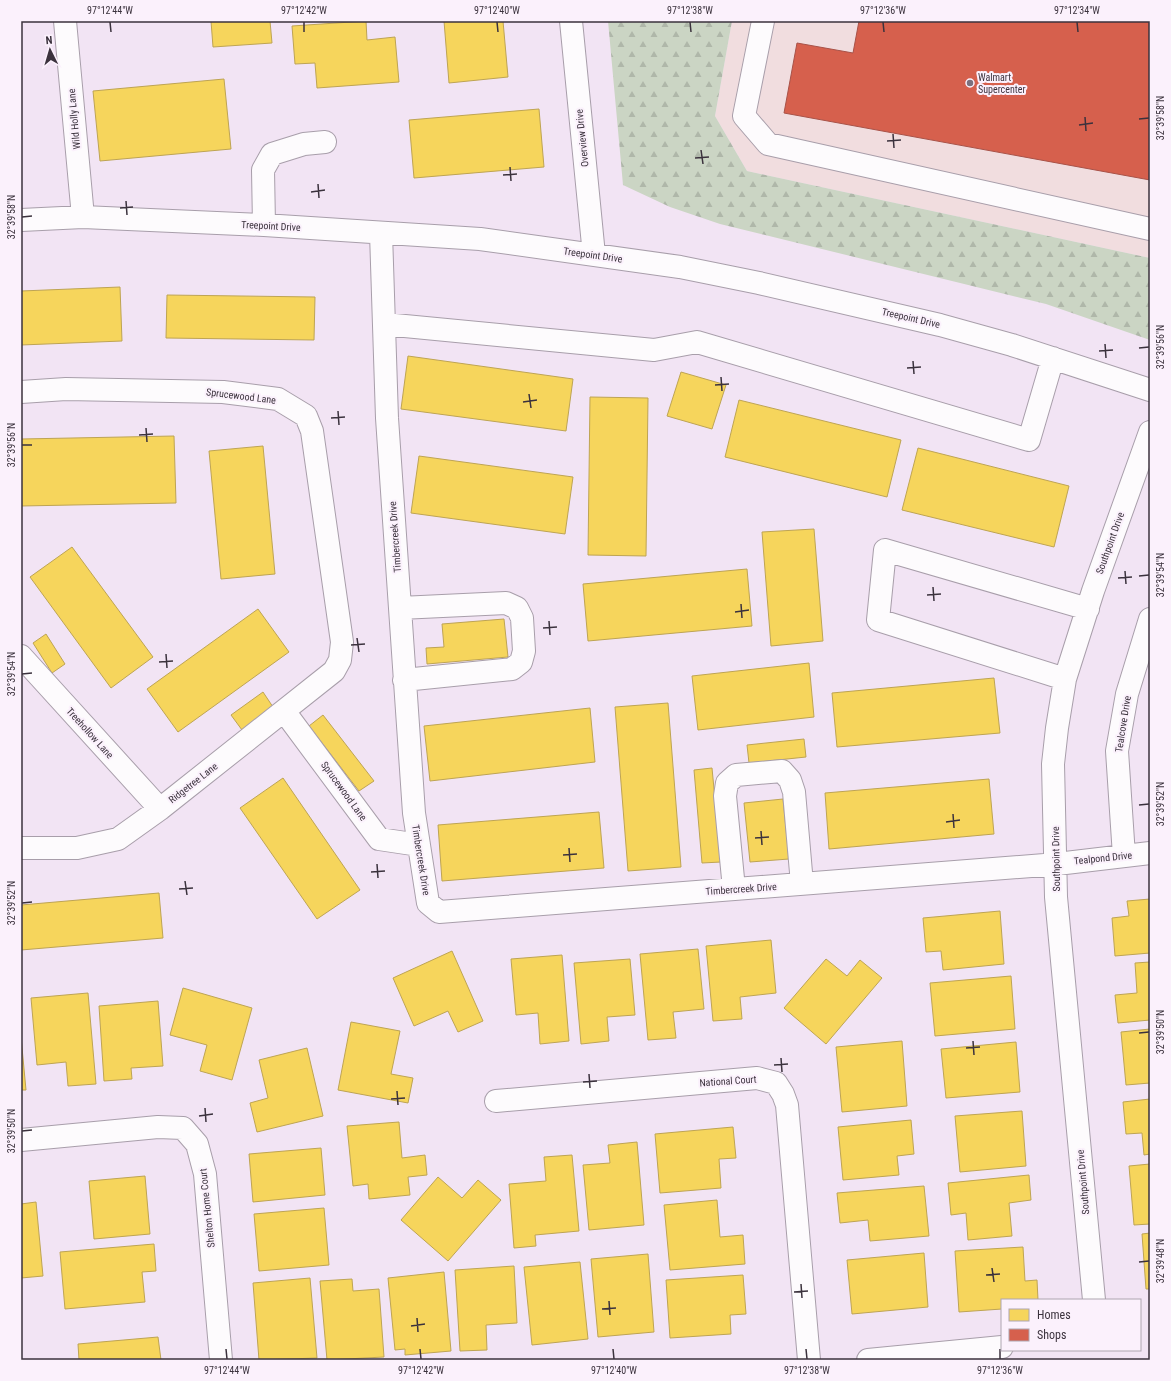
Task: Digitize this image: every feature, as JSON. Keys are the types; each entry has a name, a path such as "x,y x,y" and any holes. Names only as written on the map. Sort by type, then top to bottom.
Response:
{"street":[{"name":"Wild Holly Lane","path":"65,21 82,218"},
{"name":"Overview Drive","path":"571,21 594,255"},
{"path":"763,21 744,116 768,144 1150,229"},
{"path":"264,225 263,170 272,154 304,144 325,142"},
{"name":"Treepoint Drive","path":"21,220 82,218 264,225 480,239 680,267 759,283 940,325 1012,345 1150,390"},
{"name":"Timbercreek Drive","path":"381,233 387,418 404,680 414,813 428,903 439,912 1057,864"},
{"path":"384,324 654,350 698,342 1029,440 1054,358"},
{"name":"Sprucewood Lane","path":"21,392 66,389 223,392 278,400 306,416 312,431 342,642 340,660"},
{"name":"Southpoint Drive","path":"1094,1299 1058,912 1053,764 1057,728 1066,679 1088,609 1150,432"},
{"path":"1066,679 878,620 885,550 1088,609"},
{"path":"400,608 506,603 516,608 522,618 524,651 521,662 512,669 404,680"},
{"name":"Tealcove Drive","path":"1124,856 1117,751 1127,694 1150,619"},
{"name":"Treehollow Lane","path":"21,656 160,809"},
{"name":"Ridgetree Lane","path":"21,848 77,848 118,839 160,809 334,671 340,660"},
{"name":"Sprucewood Lane","path":"284,711 379,839 419,845"},
{"path":"734,889 725,796 727,783 736,775 782,771 790,780 794,792 802,884"},
{"name":"Tealpond Drive","path":"1057,864 1150,853"},
{"name":"National Court","path":"496,1101 757,1078 776,1083 783,1094 786,1105 809,1360"},
{"name":"Shelton Home Court","path":"21,1140 158,1127 183,1128 197,1144 205,1174 221,1360"},
{"path":"868,1360 1001,1347"}],"shaded area":[{"path":"732,21 1150,21 1150,258 747,171 715,116"}],"green space":[{"path":"608,21 732,21 715,116 747,171 1150,258 1150,340 1046,304 720,224 670,207 623,185"}],"building: Homes":[{"path":"211,21 270,21 272,43 213,47"},
{"path":"366,21 367,40 395,37 399,82 317,88 315,63 295,64 292,26"},
{"path":"444,21 503,21 508,77 449,83"},
{"path":"224,79 231,149 100,161 93,91"},
{"path":"539,109 544,167 414,178 409,120"},
{"path":"120,287 122,341 21,345 21,291"},
{"path":"167,295 315,297 314,340 166,338"},
{"path":"408,356 573,379 566,431 401,409"},
{"path":"681,372 726,385 712,429 667,416"},
{"path":"590,397 648,398 646,556 588,555"},
{"path":"739,400 901,440 887,497 725,457"},
{"path":"174,436 176,503 21,506 21,439"},
{"path":"263,446 275,574 221,579 209,451"},
{"path":"918,448 1069,486 1054,547 902,510"},
{"path":"419,456 573,477 565,534 411,513"},
{"path":"814,529 823,641 771,646 762,532"},
{"path":"72,547 153,657 111,688 30,577"},
{"path":"747,569 752,626 588,641 583,584"},
{"path":"258,609 289,652 178,732 147,689"},
{"path":"504,619 508,657 427,664 426,648 444,647 442,624"},
{"path":"46,634 65,664 52,673 33,643"},
{"path":"809,663 814,717 698,730 692,676"},
{"path":"994,678 1000,733 837,747 832,693"},
{"path":"263,692 273,707 242,730 231,715"},
{"path":"668,703 681,867 628,871 615,707"},
{"path":"590,708 595,762 430,781 424,726"},
{"path":"323,715 374,781 359,791 309,726"},
{"path":"804,739 806,757 749,763 747,745"},
{"path":"712,768 721,862 702,863 694,770"},
{"path":"283,778 360,890 317,919 240,808"},
{"path":"989,779 994,834 829,849 825,793"},
{"path":"783,799 789,859 750,862 744,803"},
{"path":"599,812 604,868 442,881 438,825"},
{"path":"159,893 163,938 21,950 21,905"},
{"path":"1150,899 1150,953 1115,956 1112,918 1129,916 1127,901"},
{"path":"1000,911 1004,964 943,970 941,951 926,952 923,918"},
{"path":"771,940 776,993 740,997 742,1019 713,1021 706,946"},
{"path":"698,949 704,1009 673,1012 676,1038 648,1040 640,954"},
{"path":"452,951 483,1021 458,1032 448,1011 414,1026 393,978"},
{"path":"562,955 569,1041 540,1044 538,1013 516,1015 511,959"},
{"path":"630,959 635,1015 607,1017 609,1041 581,1044 574,963"},
{"path":"826,959 847,976 860,960 882,978 826,1044 784,1008"},
{"path":"1150,962 1150,1020 1118,1023 1115,995 1137,993 1135,963"},
{"path":"1011,976 1015,1029 935,1036 930,983"},
{"path":"183,988 252,1008 232,1080 200,1071 207,1045 170,1035"},
{"path":"88,993 96,1084 68,1086 66,1062 37,1065 31,998"},
{"path":"158,1001 163,1066 131,1068 132,1079 104,1081 99,1006"},
{"path":"351,1022 400,1031 391,1074 413,1078 408,1103 338,1090"},
{"path":"1150,1029 1150,1083 1126,1085 1121,1032"},
{"path":"21,1037 26,1090 21,1090"},
{"path":"902,1041 907,1106 842,1112 836,1047"},
{"path":"1016,1042 1020,1092 946,1098 941,1049"},
{"path":"307,1048 323,1116 257,1132 250,1103 268,1098 259,1060"},
{"path":"1150,1099 1150,1154 1144,1155 1142,1133 1126,1134 1123,1102"},
{"path":"1022,1111 1026,1166 960,1172 955,1116"},
{"path":"911,1120 914,1154 897,1156 899,1175 843,1180 838,1127"},
{"path":"399,1122 402,1158 425,1155 427,1175 408,1177 410,1195 369,1199 368,1184 353,1186 347,1126"},
{"path":"733,1127 736,1158 719,1159 721,1188 660,1193 655,1134"},
{"path":"637,1142 644,1225 589,1230 583,1165 610,1163 608,1145"},
{"path":"321,1148 325,1195 253,1202 249,1154"},
{"path":"572,1155 579,1231 535,1235 536,1246 514,1248 509,1184 546,1181 544,1157"},
{"path":"1150,1164 1150,1224 1134,1225 1129,1166"},
{"path":"1029,1175 1031,1200 1009,1203 1012,1236 968,1240 966,1213 951,1215 948,1183"},
{"path":"145,1176 150,1234 94,1239 89,1181"},
{"path":"438,1177 462,1198 478,1180 501,1200 448,1261 401,1220"},
{"path":"924,1186 929,1236 870,1241 868,1220 840,1223 837,1193"},
{"path":"717,1200 720,1237 743,1235 745,1264 670,1270 664,1205"},
{"path":"36,1202 43,1276 21,1278 21,1204"},
{"path":"324,1208 329,1265 259,1271 254,1214"},
{"path":"1150,1233 1150,1289 1146,1289 1142,1234"},
{"path":"154,1244 156,1271 142,1272 145,1302 65,1309 60,1252"},
{"path":"1023,1247 1025,1281 1037,1280 1038,1299 1001,1299 1001,1309 959,1312 955,1251"},
{"path":"924,1253 928,1307 852,1314 847,1260"},
{"path":"648,1254 654,1332 598,1337 591,1259"},
{"path":"580,1262 588,1339 532,1345 524,1267"},
{"path":"514,1266 517,1323 486,1325 487,1350 460,1351 455,1270"},
{"path":"444,1272 451,1351 405,1355 405,1349 395,1350 388,1278"},
{"path":"743,1275 746,1314 730,1315 731,1334 670,1338 666,1280"},
{"path":"310,1278 317,1358 259,1360 253,1283"},
{"path":"352,1279 353,1291 379,1289 384,1357 327,1360 320,1281"},
{"path":"158,1337 161,1360 79,1360 78,1344"}],"building: Shops":[{"name":"Walmart Supercenter","path":"859,21 1150,21 1150,180 784,113 797,43 853,53"}],"place":[{"name":"Walmart Supercenter","path":"970,83"}]}
